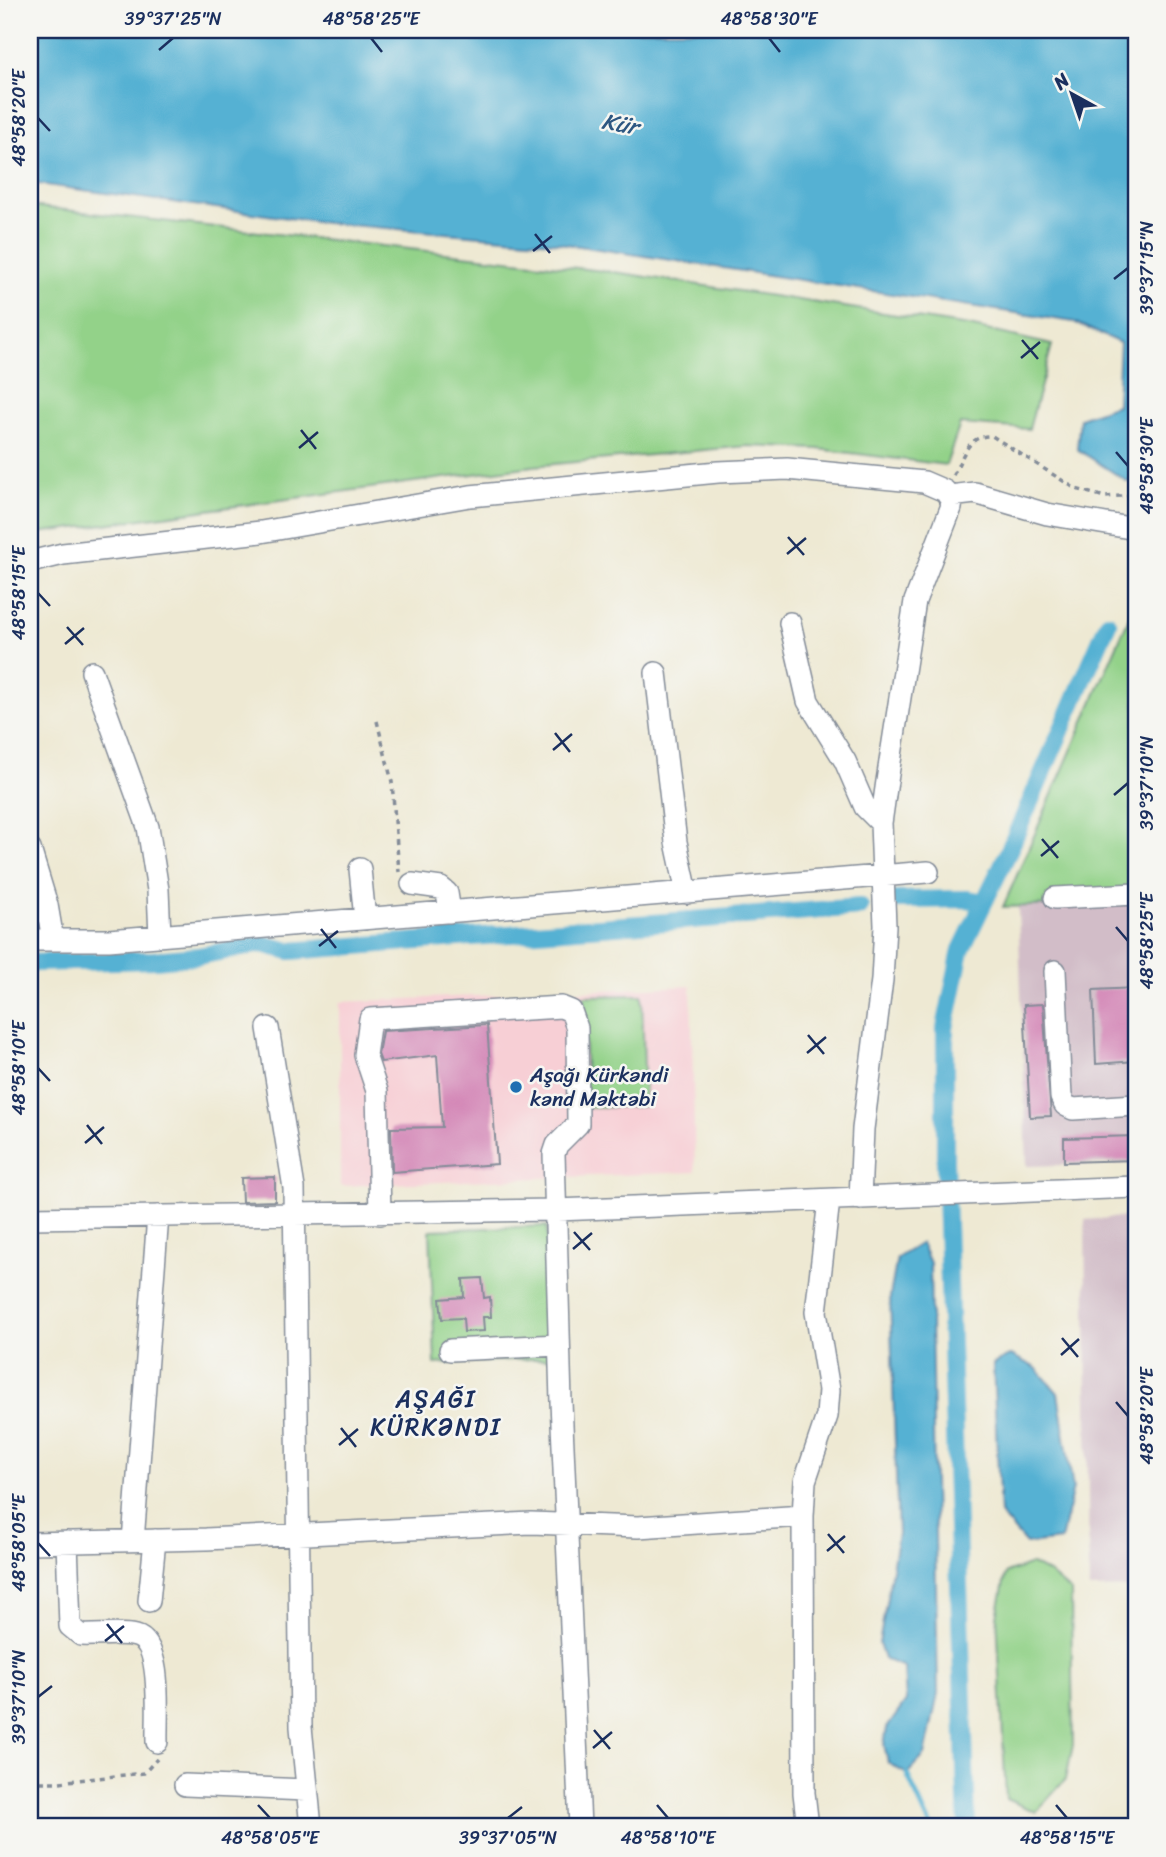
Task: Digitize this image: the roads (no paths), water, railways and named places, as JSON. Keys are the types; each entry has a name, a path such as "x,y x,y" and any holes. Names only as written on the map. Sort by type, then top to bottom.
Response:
{"street":[{"path":"30,562 63,554 261,533 470,496 718,472 787,469 924,482 947,493 975,493 1047,514 1136,529"},
{"path":"860,1199 863,1129 882,980 885,926 881,823 915,601 947,522 951,508 947,493"},
{"path":"790,623 808,701 845,761 865,807 881,823"},
{"path":"92,672 148,827 158,890 160,936"},
{"path":"656,673 676,842 687,893"},
{"path":"30,849 52,922 53,940"},
{"path":"360,869 366,919"},
{"path":"30,940 160,936 928,872"},
{"path":"406,881 441,888 447,893 450,912"},
{"path":"1055,898 1136,894"},
{"path":"1055,971 1061,1097 1065,1105 1073,1109 1136,1105"},
{"path":"380,1214 377,1091 365,1055 367,1024 370,1019 561,1007 571,1011 575,1018 578,1124 556,1145 554,1154 559,1345 580,1827"},
{"path":"268,1028 293,1172 296,1533 302,1757 311,1827"},
{"path":"30,1218 557,1210 1136,1187"},
{"path":"808,1827 804,1793 803,1516 805,1481 827,1416 829,1390 816,1312 828,1200"},
{"path":"132,1541 158,1216"},
{"path":"450,1350 559,1345"},
{"path":"30,1543 567,1523 638,1527 803,1516"},
{"path":"149,1601 155,1540"},
{"path":"67,1542 70,1626 74,1632 81,1635 135,1636 150,1646 155,1671 157,1742"},
{"path":"185,1785 306,1790"}],"water":[{"name":"Kür","path":"30,30 1096,30 1136,34 1136,479 1128,482 1077,449 1080,418 1117,405 1120,343 1074,322 553,242 326,223 30,183"},
{"path":"921,1243 930,1263 938,1694 925,1755 907,1774 888,1763 884,1744 887,1728 906,1701 904,1667 884,1659 879,1644 898,1534 890,1296 897,1258"},
{"path":"1011,1355 1036,1368 1058,1393 1073,1488 1061,1540 1026,1544 1000,1514 993,1364"}],"waterway":[{"path":"967,1827 945,1162 945,1028 961,950 1007,855 1108,623"},
{"path":"896,900 968,899 984,902"},
{"path":"30,963 154,960 198,956 262,944 290,951 860,907"},
{"path":"907,1774 931,1827"}],"place":[{"name":"Aşağı Kürkəndi kənd Məktəbi","path":"516,1087"}],"district":[{"name":"AŞAĞI KÜRKƏNDI","path":"436,1413"}]}
